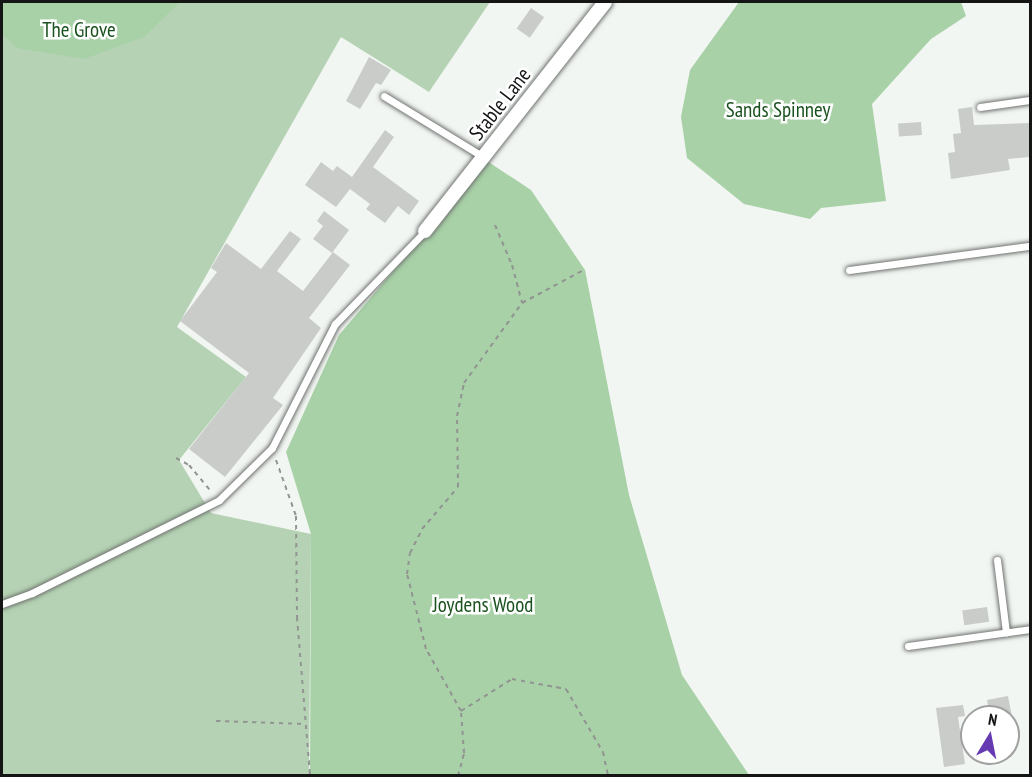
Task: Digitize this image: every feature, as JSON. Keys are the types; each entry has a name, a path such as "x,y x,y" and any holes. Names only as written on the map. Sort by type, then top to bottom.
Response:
{"street":[{"name":"Stable Lane","path":"425,231 485,158 605,2"}],"lane":[{"path":"384,96 485,158"},
{"path":"980,107 1030,100"},
{"path":"2,604 42,588 219,500 272,448 335,324 425,231"},
{"path":"849,270 1030,246"},
{"path":"997,560 1006,632"},
{"path":"908,645 1030,629"}],"path":[{"path":"495,225 512,265 522,303"},
{"path":"458,776 464,753 461,711 426,650 407,574 410,553 422,529 458,487 457,416 464,383 522,303 582,271"},
{"path":"272,448 296,516 297,617 310,776"},
{"path":"176,458 189,465 219,500"},
{"path":"461,711 512,680 566,689 603,752 608,776"},
{"path":"216,721 305,724"}],"green space":[{"path":"2,2 490,2 429,92 341,37 177,327 246,377 179,460 211,513 311,534 309,775 2,776"},
{"name":"The Grove","path":"2,2 180,2 144,37 84,59 17,48 2,34"},
{"name":"Sands Spinney","path":"739,2 961,2 966,16 931,39 872,104 886,201 821,208 810,219 744,204 687,158 681,117 690,70"},
{"name":"Joydens Wood","path":"487,161 531,190 585,270 629,495 682,675 749,775 310,775 311,534 286,452 339,335"}],"building":[{"path":"531,8 544,17 530,38 517,28"},
{"path":"369,57 391,70 381,85 376,83 360,109 346,101"},
{"path":"972,107 974,125 1030,123 1030,157 1008,159 1010,170 951,179 948,153 955,152 953,134 961,133 958,109"},
{"path":"921,122 922,135 899,137 898,124"},
{"path":"385,130 394,137 373,167 419,201 409,215 398,206 385,223 366,209 370,204 350,189 336,207 305,185 321,162 333,171 337,166 352,177"},
{"path":"324,211 349,230 332,253 313,239 323,226 317,221"},
{"path":"290,231 301,239 277,271 303,291 333,252 350,265 309,318 321,328 273,398 283,405 225,477 189,449 249,373 180,321 217,272 211,268 226,243 261,269"},
{"path":"987,607 989,622 964,625 962,610"},
{"path":"1008,696 1010,705 988,705 987,700"},
{"path":"960,705 960,717 958,717 960,765 944,767 936,708"}]}
